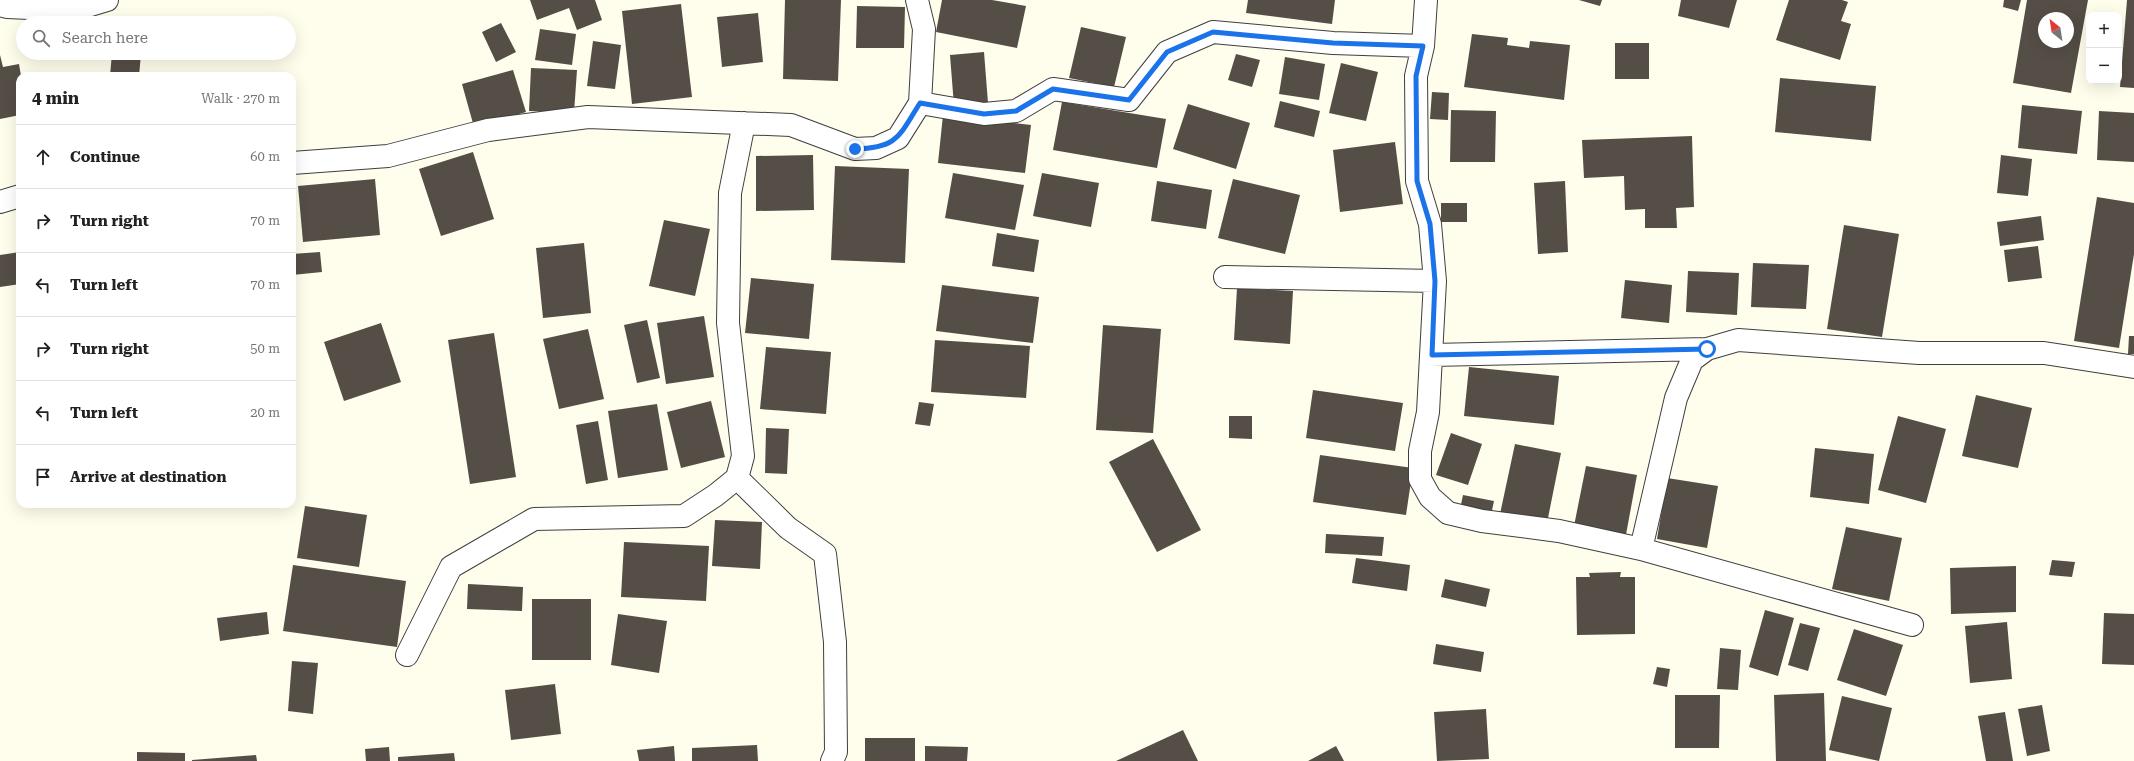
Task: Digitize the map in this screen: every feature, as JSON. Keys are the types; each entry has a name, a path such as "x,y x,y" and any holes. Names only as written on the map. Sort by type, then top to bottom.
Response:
{"street":[{"path":"0,5 7,7 74,10 107,0"},
{"path":"296,163 388,156 488,130 588,117 791,125 855,149 876,148 898,138 920,103 924,29 917,0"},
{"path":"1426,0 1423,46 1416,76 1417,181 1430,224 1435,281 1428,412 1420,451 1420,479 1430,498 1448,513 1482,521 1559,532 1641,549 1912,625"},
{"path":"920,103 984,114 1016,111 1053,89 1129,100 1167,52 1213,32 1333,43 1423,46"},
{"path":"407,655 451,567 534,519 684,516 716,495 737,478 743,456 728,323 730,193 744,123"},
{"path":"0,202 16,197"},
{"path":"1225,276 1435,281"},
{"path":"1432,355 1707,349 1738,340 1919,353 2044,352 2134,367"},
{"path":"1641,549 1676,398 1692,360 1707,349"},
{"path":"737,478 788,528 825,554 835,642 836,752 832,761"}],"building":[{"path":"530,0 595,0 602,20 577,30 569,8 537,20"},
{"path":"785,0 841,0 838,81 783,79"},
{"path":"942,0 992,0 1026,6 1017,48 936,32"},
{"path":"1248,0 1335,0 1332,24 1246,13"},
{"path":"1579,0 1602,0 1600,6"},
{"path":"1681,0 1737,0 1729,28 1678,16"},
{"path":"1789,0 1842,0 1848,2 1841,21 1851,24 1840,60 1776,40"},
{"path":"2004,0 2021,0 2018,11 2003,7"},
{"path":"2027,0 2088,0 2071,93 2013,83"},
{"path":"2127,0 2134,0 2134,88 2120,87 2120,84 2122,84 2122,62"},
{"path":"681,4 692,97 632,104 622,11"},
{"path":"857,6 905,7 904,48 856,48"},
{"path":"758,13 763,62 722,67 717,17"},
{"path":"501,23 516,52 496,62 482,32"},
{"path":"1081,27 1126,37 1114,87 1069,78"},
{"path":"540,29 576,34 572,65 535,60"},
{"path":"1472,34 1508,38 1507,45 1529,48 1530,41 1570,45 1564,100 1464,87"},
{"path":"593,41 621,45 615,89 587,86"},
{"path":"1615,43 1649,43 1649,79 1615,79"},
{"path":"984,52 988,103 954,106 950,55"},
{"path":"1236,54 1260,60 1252,87 1228,80"},
{"path":"0,55 3,67 19,64 20,72 16,72 16,116 0,119"},
{"path":"1285,57 1325,64 1319,100 1279,94"},
{"path":"111,60 140,60 139,72 110,72"},
{"path":"1341,63 1378,72 1366,121 1329,113"},
{"path":"531,68 577,70 574,113 529,111"},
{"path":"513,70 526,112 474,127 462,84"},
{"path":"1780,78 1876,86 1871,141 1775,132"},
{"path":"1432,92 1449,93 1448,120 1430,119"},
{"path":"1280,101 1320,111 1314,137 1274,127"},
{"path":"1062,102 1166,119 1157,168 1053,150"},
{"path":"1188,104 1250,123 1236,169 1173,149"},
{"path":"2022,105 2082,111 2077,154 2018,148"},
{"path":"1451,110 1496,111 1495,162 1450,162"},
{"path":"2099,111 2134,113 2134,162 2097,160"},
{"path":"943,115 1031,125 1025,173 938,163"},
{"path":"1692,136 1694,207 1676,208 1677,228 1645,228 1645,209 1625,210 1624,176 1584,178 1582,140"},
{"path":"1395,142 1403,204 1340,212 1333,150"},
{"path":"473,152 494,219 441,236 419,169"},
{"path":"813,155 814,210 756,211 756,156"},
{"path":"2001,155 2032,159 2028,196 1997,193"},
{"path":"835,166 909,169 905,263 831,260"},
{"path":"953,173 1024,185 1015,230 945,218"},
{"path":"1042,173 1099,183 1091,227 1033,216"},
{"path":"375,179 380,235 303,242 298,186"},
{"path":"1233,179 1300,195 1285,254 1218,238"},
{"path":"1157,181 1212,190 1206,229 1151,221"},
{"path":"1565,181 1568,252 1538,254 1534,183"},
{"path":"2097,197 2134,203 2134,254 2119,348 2074,341"},
{"path":"1441,203 1467,203 1467,222 1441,222"},
{"path":"2041,216 2044,240 2000,246 1997,222"},
{"path":"664,220 710,229 695,296 649,286"},
{"path":"1844,225 1899,234 1882,337 1827,329"},
{"path":"997,233 1039,240 1034,272 992,266"},
{"path":"584,243 591,313 543,318 536,248"},
{"path":"2038,246 2042,278 2008,282 2004,250"},
{"path":"320,252 322,272 296,275 296,254"},
{"path":"16,253 16,285 0,287 0,255"},
{"path":"1753,263 1809,265 1806,309 1751,307"},
{"path":"1688,271 1739,273 1737,315 1686,312"},
{"path":"751,278 814,284 809,339 745,333"},
{"path":"1625,280 1672,285 1669,323 1621,318"},
{"path":"942,285 1039,297 1033,343 936,331"},
{"path":"1237,288 1293,291 1290,344 1234,340"},
{"path":"704,316 714,377 666,384 657,323"},
{"path":"647,320 660,378 637,383 624,325"},
{"path":"381,323 401,382 344,401 324,342"},
{"path":"1103,325 1161,329 1153,433 1096,430"},
{"path":"588,329 604,399 559,409 543,339"},
{"path":"494,333 516,477 470,484 448,340"},
{"path":"2129,336 2134,336 2134,354 2128,354"},
{"path":"935,340 1030,346 1026,398 931,392"},
{"path":"766,347 831,352 826,414 760,409"},
{"path":"1469,367 1559,376 1554,425 1464,416"},
{"path":"1313,390 1403,403 1395,451 1306,438"},
{"path":"1976,395 2032,408 2018,468 1962,456"},
{"path":"711,401 725,457 681,468 667,412"},
{"path":"919,402 934,404 930,426 915,424"},
{"path":"657,404 668,470 618,478 608,411"},
{"path":"1229,416 1252,416 1252,439 1229,438"},
{"path":"1898,416 1946,429 1926,503 1878,490"},
{"path":"598,421 608,480 586,484 576,425"},
{"path":"766,428 789,429 787,474 765,473"},
{"path":"1451,433 1482,444 1468,485 1436,475"},
{"path":"1153,439 1201,530 1157,552 1109,462"},
{"path":"1515,444 1561,453 1547,523 1500,514"},
{"path":"1815,448 1874,454 1869,504 1810,497"},
{"path":"1320,455 1413,468 1406,515 1313,502"},
{"path":"1586,466 1637,475 1625,540 1573,531"},
{"path":"1667,478 1718,486 1707,548 1657,539"},
{"path":"1463,495 1494,501 1490,520 1459,514"},
{"path":"305,506 367,515 359,567 297,558"},
{"path":"715,520 762,522 760,569 712,566"},
{"path":"1846,527 1902,538 1889,601 1832,589"},
{"path":"1326,534 1384,537 1382,556 1325,553"},
{"path":"624,542 709,546 706,601 621,597"},
{"path":"1356,558 1410,565 1407,591 1352,583"},
{"path":"2052,560 2075,562 2072,577 2049,575"},
{"path":"293,565 406,581 397,647 283,631"},
{"path":"2016,566 2016,612 1951,614 1950,568"},
{"path":"1621,572 1620,577 1635,577 1635,634 1577,635 1576,577 1590,577 1589,573"},
{"path":"1445,579 1490,589 1486,607 1441,597"},
{"path":"468,584 523,587 522,611 467,609"},
{"path":"532,599 591,599 591,660 532,660"},
{"path":"1765,610 1794,618 1778,676 1749,667"},
{"path":"267,612 269,634 220,641 217,618"},
{"path":"2104,613 2134,614 2134,665 2102,664"},
{"path":"618,614 667,621 659,673 611,665"},
{"path":"2007,622 2012,679 1970,683 1965,626"},
{"path":"1800,623 1820,628 1808,671 1788,665"},
{"path":"1854,629 1903,645 1886,696 1837,680"},
{"path":"1436,644 1484,652 1481,672 1433,664"},
{"path":"1720,648 1741,650 1738,690 1717,689"},
{"path":"292,661 318,663 313,714 288,711"},
{"path":"1657,667 1670,669 1667,687 1653,684"},
{"path":"555,684 561,734 511,740 505,690"},
{"path":"1824,693 1826,761 1776,761 1774,695"},
{"path":"1675,695 1720,695 1719,748 1675,748"},
{"path":"1842,696 1892,708 1879,761 1829,750"},
{"path":"2042,705 2050,751 2027,756 2018,709"},
{"path":"1486,709 1489,759 1437,761 1434,712"},
{"path":"2005,712 2013,761 1986,761 1978,716"},
{"path":"1183,730 1198,761 1116,761"},
{"path":"865,738 915,738 915,761 865,761"},
{"path":"757,745 758,761 692,761 692,748"},
{"path":"674,746 675,761 639,761 637,750"},
{"path":"925,746 968,747 967,761 925,761"},
{"path":"1336,746 1344,761 1308,761"},
{"path":"389,747 390,761 366,761 365,749"},
{"path":"137,752 185,753 185,761 137,761"},
{"path":"454,753 455,761 398,761 398,757"},
{"path":"256,755 257,761 192,761 192,760"}],"route":[{"path":"855,149 876,148 898,138 920,103 984,114 1016,111 1053,89 1129,100 1167,52 1213,32 1333,43 1423,46 1416,76 1417,181 1430,224 1435,281 1432,355 1707,349"}]}
